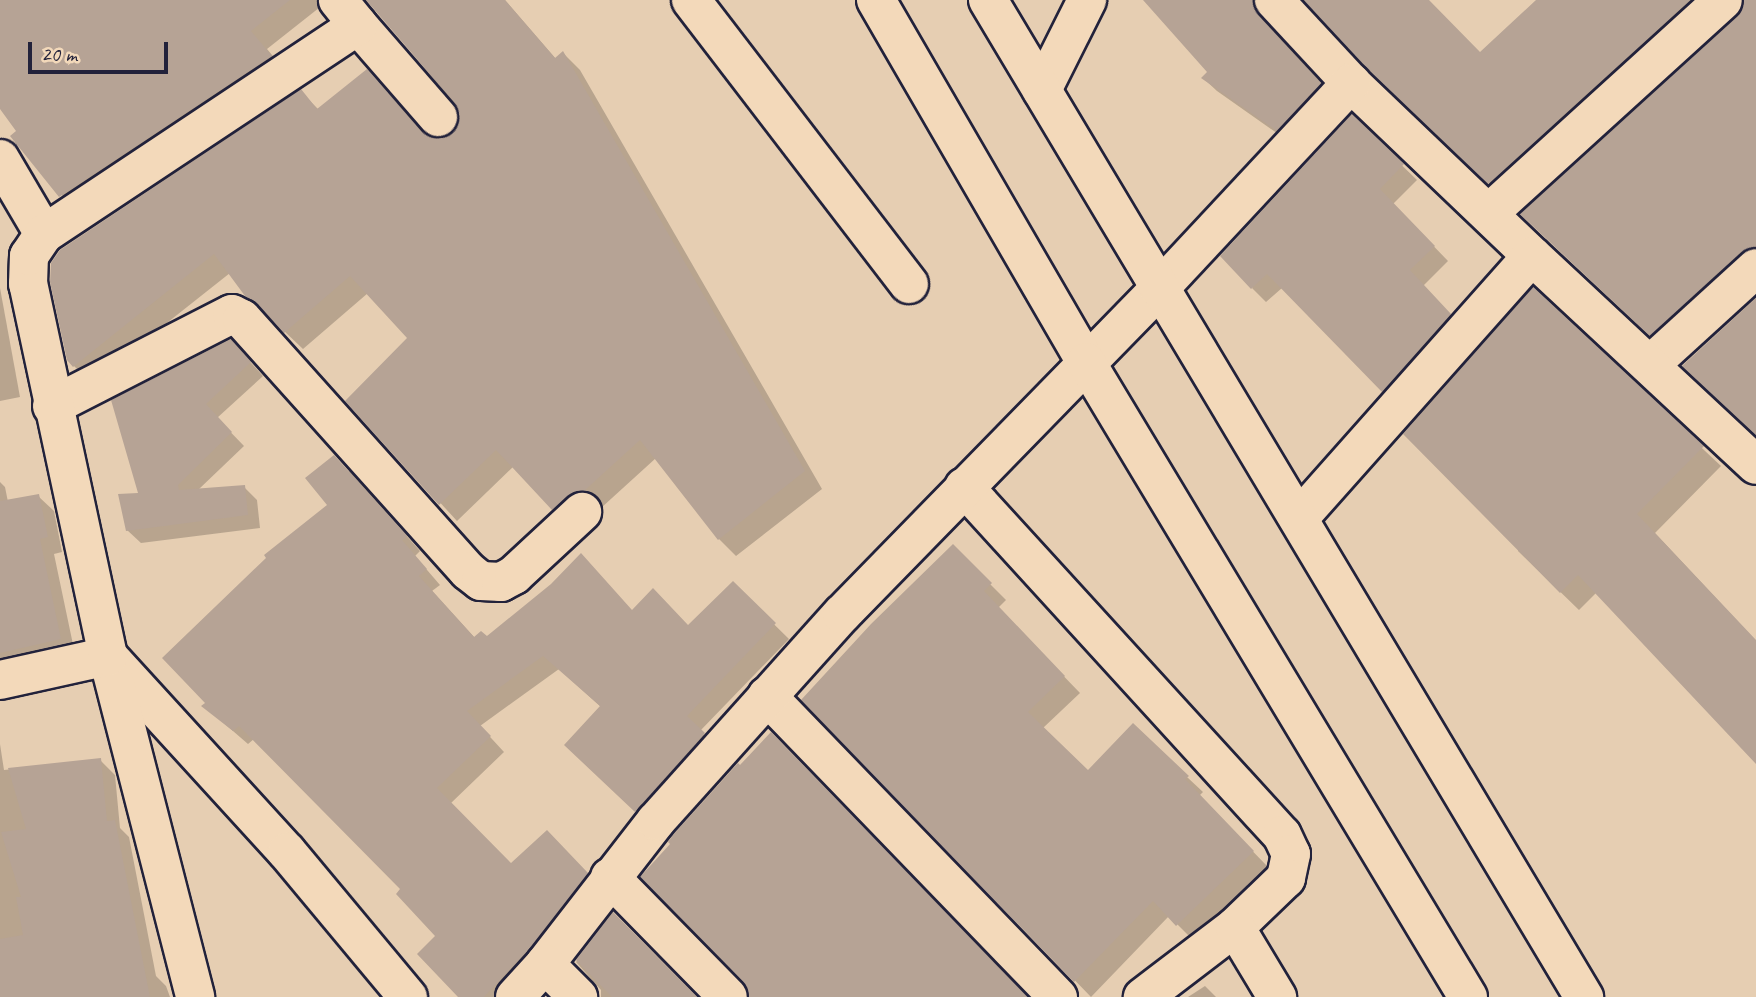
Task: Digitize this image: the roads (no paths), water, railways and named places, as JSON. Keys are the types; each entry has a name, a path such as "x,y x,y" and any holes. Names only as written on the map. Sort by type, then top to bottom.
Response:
{"street":[{"path":"691,0 909,284"},
{"path":"876,0 1086,362 1468,997"},
{"path":"988,0 1300,517 1584,997"},
{"path":"1042,90 1087,0"},
{"path":"1274,0 1351,83 1756,465"},
{"path":"1489,213 1723,0"},
{"path":"195,997 108,656 52,406 28,284 29,256 44,234 348,13 438,117"},
{"path":"515,997 545,964 656,821 767,696 964,487 1160,289 1351,83"},
{"path":"0,159 44,234"},
{"path":"1300,517 1532,256"},
{"path":"1651,364 1756,268"},
{"path":"52,406 232,314 242,319 468,571 481,581 501,582 514,575 582,512"},
{"path":"964,487 1282,835 1292,854 1286,878 1235,927 1143,997"},
{"path":"0,680 108,656"},
{"path":"108,656 287,852 408,997"},
{"path":"767,696 1058,997"},
{"path":"610,877 728,997"},
{"path":"1235,927 1277,997"},
{"path":"545,964 578,997"}]}
